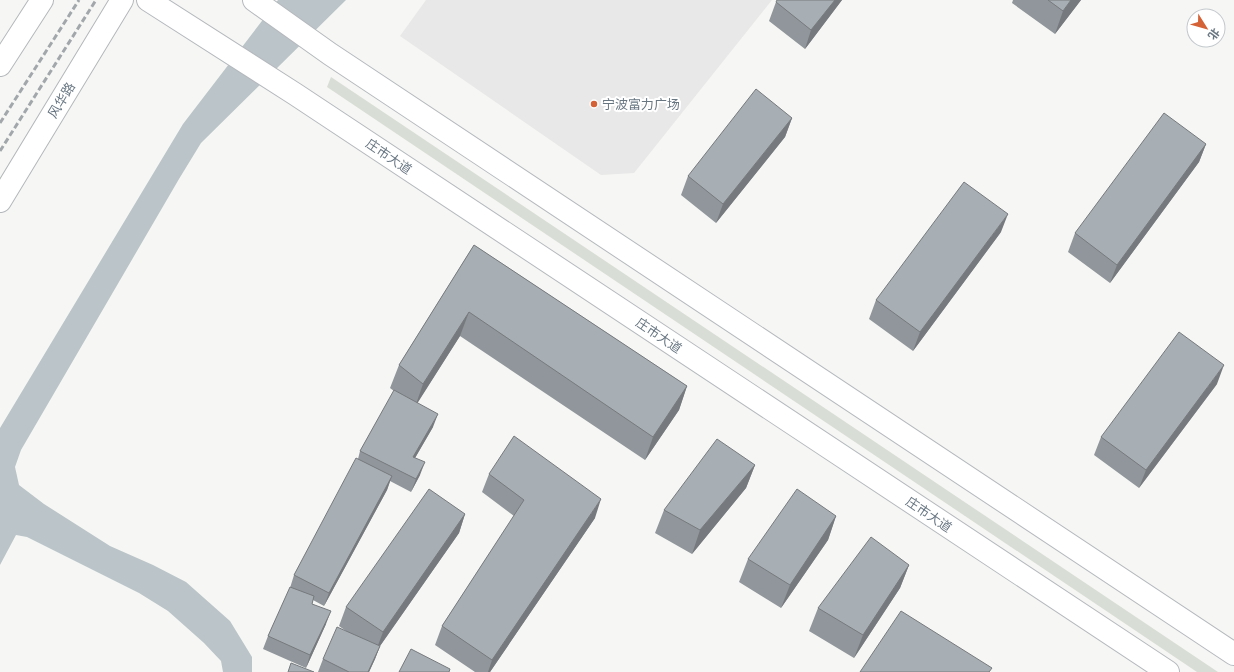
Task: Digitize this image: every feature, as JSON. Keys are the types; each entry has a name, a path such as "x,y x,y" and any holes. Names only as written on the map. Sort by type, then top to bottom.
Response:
{"main road":[{"path":"0,65 42,0"},
{"name":"风华路","path":"0,201 122,0"},
{"name":"庄市大道","path":"148,0 296,94 1168,672"},
{"path":"254,0 330,54 1234,654"}],"shaded area":[{"path":"278,0 346,0 201,143 21,450 15,467 19,485 44,504 110,546 153,565 186,582 230,621 252,657 252,672 223,672 221,661 204,643 168,611 139,593 27,537 16,535 0,565 0,428 183,124"},
{"name":"宁波富力广场","path":"426,0 772,0 634,173 601,175 400,36"},
{"path":"331,77 1218,672 1197,672 327,87"}],"building":[{"path":"777,0 835,0 811,30 776,2"},
{"path":"1048,0 1071,0 1063,11"},
{"path":"756,89 792,118 723,204 688,176"},
{"path":"1164,113 1206,144 1117,265 1075,233"},
{"path":"964,182 1008,214 920,332 876,300"},
{"path":"474,245 687,386 653,437 469,312 423,384 399,365"},
{"path":"1179,332 1224,365 1146,470 1101,437"},
{"path":"394,390 438,414 413,457 425,462 416,479 360,451"},
{"path":"514,436 601,499 492,660 442,626 524,500 489,474"},
{"path":"717,439 755,465 700,530 664,510"},
{"path":"356,458 392,476 329,593 294,575"},
{"path":"429,489 465,514 383,632 346,607"},
{"path":"797,489 836,516 790,585 748,559"},
{"path":"871,537 909,565 863,635 818,608"},
{"path":"290,587 314,596 312,604 331,611 310,655 268,636"},
{"path":"901,611 992,668 989,672 860,672"},
{"path":"337,627 380,646 368,672 349,672 323,659"},
{"path":"411,649 450,669 449,672 399,672"},
{"path":"291,663 314,672 288,672"}],"railway":[{"path":"0,123 79,0"},
{"path":"0,151 96,0"}],"place":[{"name":"宁波富力广场","path":"594,104"}]}
